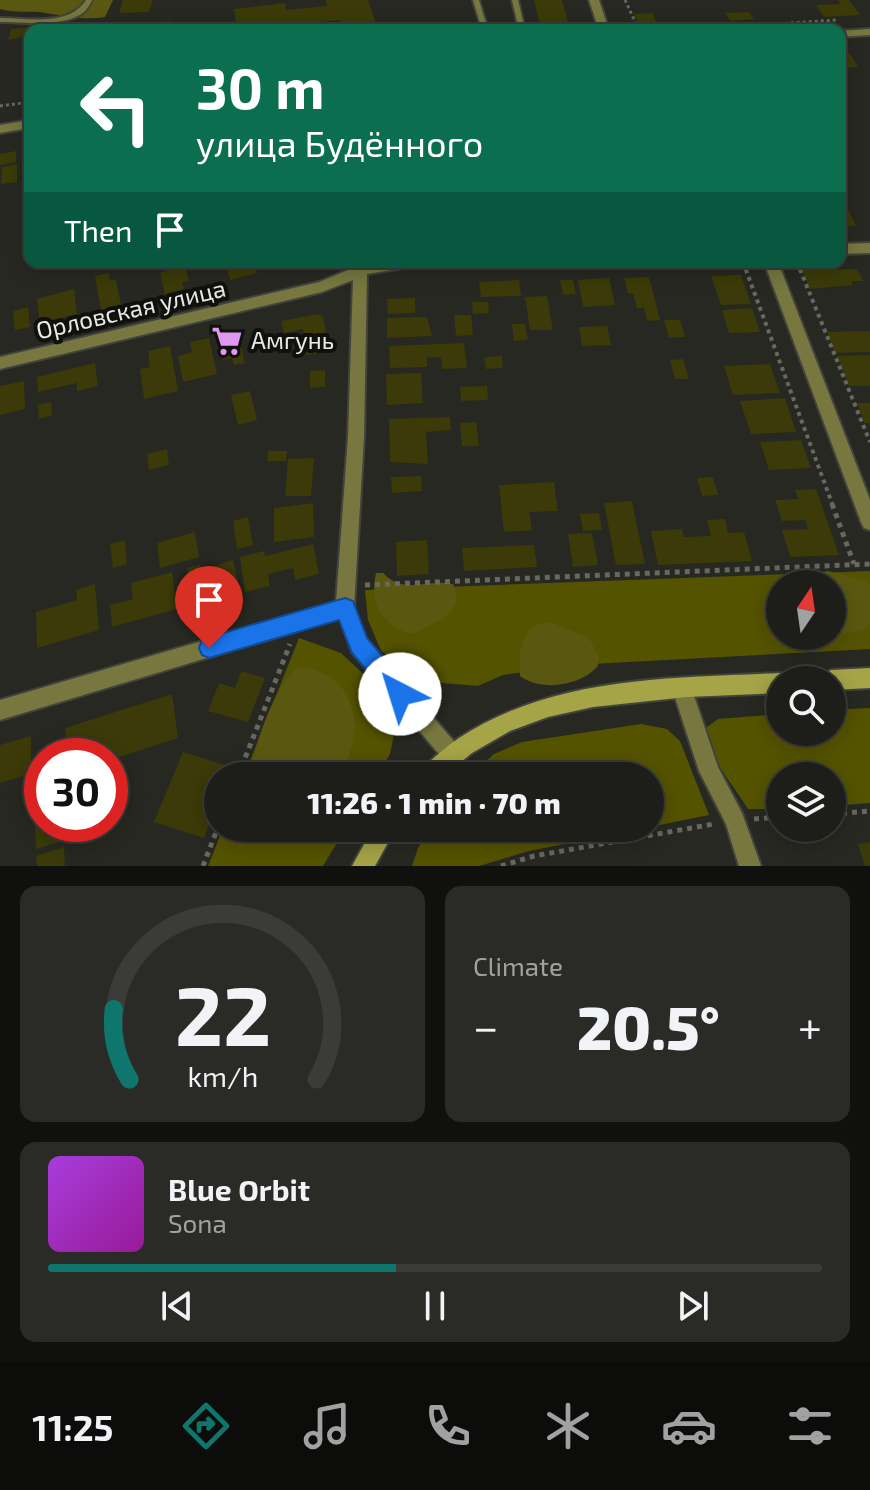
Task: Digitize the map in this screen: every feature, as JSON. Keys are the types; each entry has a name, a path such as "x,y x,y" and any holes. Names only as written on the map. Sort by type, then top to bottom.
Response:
{"main road":[{"path":"846,679 870,678"},
{"path":"442,762 482,733 513,718 588,696 766,684"},
{"path":"363,866 377,842"}],"street":[{"path":"594,0 602,24"},
{"path":"846,34 870,32"},
{"path":"0,129 24,125"},
{"path":"846,249 870,248"},
{"name":"Орловская улица","path":"0,363 322,287 358,268"},
{"path":"360,268 356,437 345,608 359,645 451,753"},
{"path":"773,268 870,522"},
{"path":"0,710 345,608"},
{"path":"682,688 709,771 735,820 750,866"}],"lane":[{"path":"0,20 67,18 79,14 89,0"},
{"path":"476,0 483,24"},
{"path":"515,0 521,24"}],"path":[{"path":"625,0 636,24"},
{"path":"777,24 839,20"},
{"path":"0,106 24,103"},
{"path":"745,268 854,565"},
{"path":"799,268 870,442"},
{"path":"347,585 870,564"},
{"path":"244,762 299,621"},
{"path":"846,813 870,811"},
{"path":"501,866 534,856 735,820 766,818"},
{"path":"203,866 212,842"}],"shaded area":[{"path":"0,0 113,0 105,17 88,18 0,9"},
{"path":"870,571 870,649 574,665 503,675 478,686 442,683 409,671 381,651 368,620 365,590 766,575 766,650 846,650 846,572"},
{"path":"376,573 383,573 399,584 453,584 457,599 455,605 443,618 421,630 404,632 389,622 379,610 374,589"},
{"path":"846,576 867,581 870,585 870,624 862,631 846,633"},
{"path":"550,622 589,638 598,655 598,666 581,678 560,684 539,684 520,676 523,640 532,628"},
{"path":"299,638 341,653 390,699 396,724 385,762 250,762"},
{"path":"298,667 318,671 334,680 345,692 355,724 346,762 251,762 272,704"},
{"path":"870,708 870,803 846,805 846,762 766,762 766,809 748,809 716,759 708,738 707,727 718,719 766,715 766,746 846,746 846,709"},
{"path":"641,724 667,729 680,741 709,815 664,824 664,762 485,762 494,754 522,742"},
{"path":"217,842 338,842 323,866 208,866"},
{"path":"422,842 574,842 479,866 412,866"}],"building":[{"path":"123,0 153,0 149,12 119,13"},
{"path":"326,0 368,0 376,24 341,24 340,20 299,24 236,24 234,9 285,3 286,10 327,6"},
{"path":"534,0 562,0 568,24 540,24"},
{"path":"838,0 849,0 860,15 824,17 816,5 841,4"},
{"path":"749,12 754,19 730,21 725,13"},
{"path":"652,13 657,23 639,24 634,14"},
{"path":"171,21 171,24 141,24"},
{"path":"24,28 24,36 8,40 11,29"},
{"path":"846,54 850,54 858,67 846,68"},
{"path":"16,151 16,162 0,165 0,154"},
{"path":"17,164 17,182 1,184 2,167"},
{"path":"846,209 848,209 856,226 846,226"},
{"path":"186,268 189,281 182,282 184,289 165,294 160,273"},
{"path":"227,268 256,268 257,273 230,280"},
{"path":"857,269 863,281 852,281 853,285 810,289 802,270"},
{"path":"109,273 110,281 116,279 121,305 101,310 95,276"},
{"path":"741,275 751,304 721,305 711,276"},
{"path":"649,277 660,320 647,321 644,308 637,308 633,293 628,293 624,278"},
{"path":"609,278 615,305 583,307 578,280"},
{"path":"519,280 521,296 481,297 479,282"},
{"path":"560,280 573,280 576,294 563,295"},
{"path":"74,289 77,314 40,323 37,299"},
{"path":"547,296 553,330 530,330 525,297"},
{"path":"415,298 415,313 388,314 387,299"},
{"path":"472,302 488,302 489,313 473,314"},
{"path":"28,307 30,327 15,330 13,311"},
{"path":"752,308 760,332 729,333 722,310"},
{"path":"318,314 323,316 329,351 306,355 303,329 284,333 281,321"},
{"path":"454,315 471,315 473,335 456,336"},
{"path":"427,317 432,336 387,338 387,318"},
{"path":"664,320 680,320 685,337 669,338"},
{"path":"512,324 525,324 528,340 514,341"},
{"path":"607,326 611,345 582,346 579,327"},
{"path":"870,331 870,352 835,353 827,332"},
{"path":"238,334 245,363 234,365 232,358 223,360 218,339"},
{"path":"209,338 217,374 183,382 178,356 192,352 190,342"},
{"path":"464,343 467,368 442,369 441,357 427,358 427,367 390,368 389,346"},
{"path":"170,346 178,391 144,399 140,369 150,367 148,351"},
{"path":"870,355 870,386 849,386 837,356"},
{"path":"502,356 503,368 486,369 484,357"},
{"path":"683,359 689,379 675,379 670,360"},
{"path":"95,363 98,386 77,391 77,383 38,392 37,377"},
{"path":"770,364 780,393 733,395 724,366"},
{"path":"325,370 325,387 310,388 310,371"},
{"path":"421,373 423,403 387,405 386,374"},
{"path":"24,381 25,409 0,415 0,386"},
{"path":"487,386 488,400 461,401 460,387"},
{"path":"250,391 257,420 238,425 231,395"},
{"path":"785,398 796,432 751,434 740,401"},
{"path":"51,402 52,415 39,419 38,405"},
{"path":"857,403 870,403 870,423 865,423"},
{"path":"450,417 451,430 426,432 428,464 390,462 389,419"},
{"path":"476,422 479,446 462,446 460,423"},
{"path":"801,440 811,468 769,470 760,442"},
{"path":"167,449 169,465 149,470 147,454"},
{"path":"268,451 287,451 286,461 267,461"},
{"path":"314,458 311,496 285,496 288,459"},
{"path":"421,476 422,491 392,493 391,477"},
{"path":"713,477 718,495 702,496 697,478"},
{"path":"554,482 558,511 529,512 532,530 504,532 499,485"},
{"path":"816,489 839,555 790,557 782,530 808,529 805,520 782,521 775,500 798,499 795,490"},
{"path":"632,501 645,564 616,565 604,503"},
{"path":"313,503 314,537 274,542 274,508"},
{"path":"599,513 602,530 583,531 580,514"},
{"path":"248,517 253,545 237,549 233,521"},
{"path":"725,519 728,533 744,532 752,561 658,565 651,531 682,529 684,537 711,536 707,520"},
{"path":"195,532 199,557 160,568 157,543"},
{"path":"592,533 598,565 573,567 568,534"},
{"path":"125,540 127,564 113,568 110,544"},
{"path":"427,540 429,574 397,576 396,542"},
{"path":"313,544 319,574 295,580 293,568 268,574 270,586 245,592 240,557 264,551 265,556"},
{"path":"534,545 537,567 464,571 462,548"},
{"path":"233,560 240,593 217,599 211,567"},
{"path":"200,564 206,598 192,602 187,568"},
{"path":"172,572 177,609 112,627 110,605 133,599 131,583"},
{"path":"95,584 99,630 37,648 36,612 77,600 76,590"},
{"path":"241,671 265,678 248,722 208,711 219,683 235,688"},
{"path":"172,694 178,738 128,754 128,738 66,738 65,728"},
{"path":"24,738 24,776 0,783 0,745"},
{"path":"183,752 215,762 204,762 204,838 154,822"},
{"path":"36,842 60,842 36,849"},
{"path":"870,842 870,866 865,866 858,844"},
{"path":"64,847 65,866 37,866 36,856"}],"place":[{"name":"Амгунь","path":"227,341"}],"route":[{"path":"209,648 345,608 359,645 400,694"}]}
